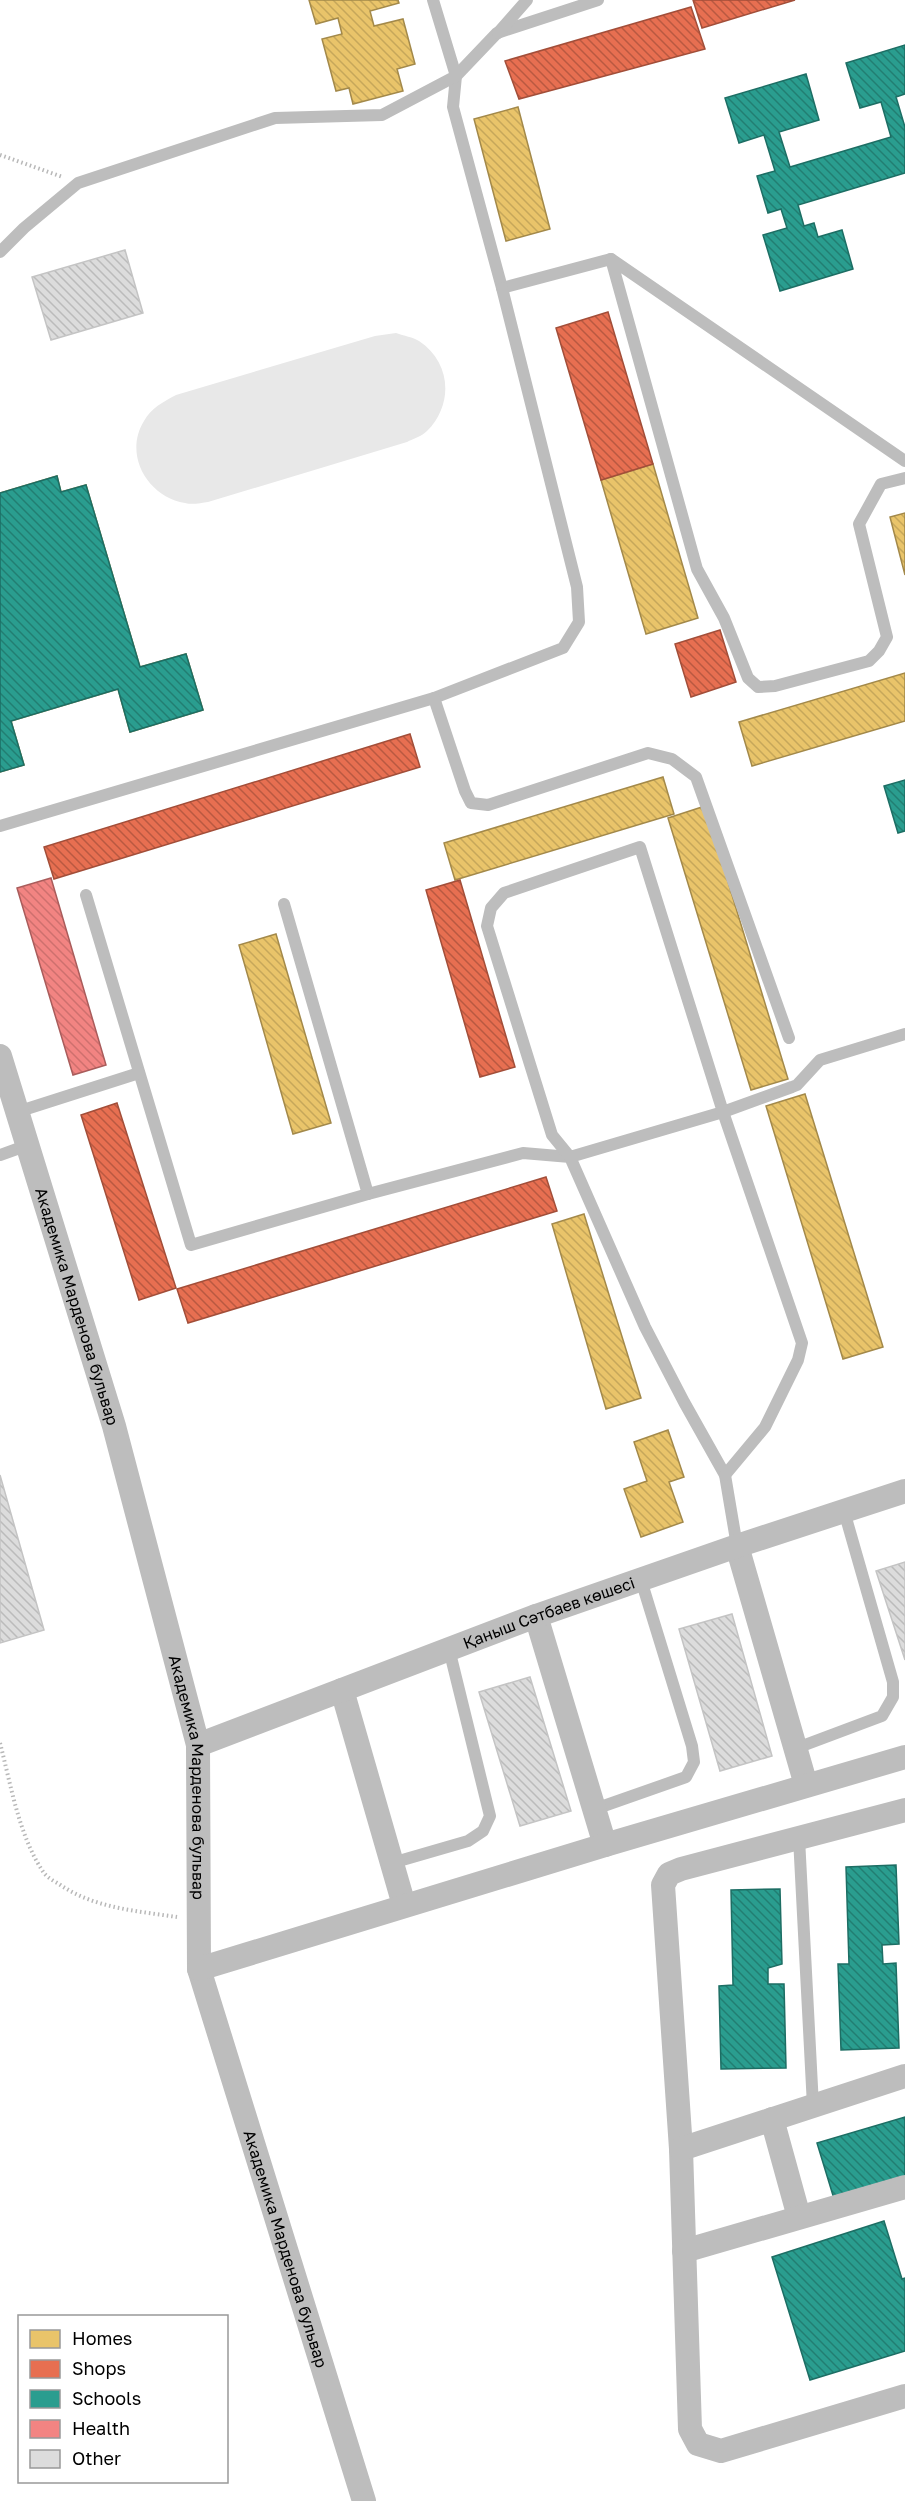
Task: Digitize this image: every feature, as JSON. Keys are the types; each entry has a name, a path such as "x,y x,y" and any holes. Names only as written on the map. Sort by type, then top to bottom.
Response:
{"street":[{"name":"Академика Марденова бульвар","path":"0,1056 114,1426 198,1745 199,1969 364,2501"},
{"name":"Қаныш Сәтбаев көшесі","path":"198,1745 536,1616 737,1546 905,1491"},
{"path":"737,1546 806,1785"},
{"path":"536,1616 605,1845"},
{"path":"342,1690 404,1905"},
{"path":"199,1969 404,1905 905,1757"},
{"path":"905,1810 681,1869 669,1874 663,1885 681,2149 690,2429 698,2444 721,2451 905,2396"},
{"path":"681,2149 905,2076"},
{"path":"772,2119 799,2217"},
{"path":"684,2251 905,2187"}],"lane":[{"path":"0,826 434,698 563,648 579,622 577,587 502,288 453,107 456,76 433,0"},
{"path":"0,252 24,228 78,183 275,118 381,114 456,76 527,0"},
{"path":"497,33 598,0"},
{"path":"502,288 611,259 905,461"},
{"path":"611,259 698,569 724,618 748,678 758,687 775,686 869,661 879,651 887,637 859,525 881,484 905,478"},
{"path":"434,698 471,803 488,805 648,753 672,759 696,777 789,1038"},
{"path":"726,1476 765,1427 798,1360 802,1343 723,1112 639,847 504,893 490,908 487,926 552,1135 570,1157 645,1327 726,1476 737,1546"},
{"path":"86,895 191,1245 368,1194 523,1153 570,1157 723,1112 797,1085 820,1060 905,1034"},
{"path":"284,904 368,1194"},
{"path":"17,1112 140,1073"},
{"path":"0,1155 28,1145"},
{"path":"794,1749 882,1716 893,1697 893,1682 844,1511"},
{"path":"595,1809 686,1777 694,1762 692,1746 641,1580"},
{"path":"392,1863 468,1841 483,1831 490,1816 449,1649"},
{"path":"799,1838 813,2106"}],"path":[{"path":"0,155 78,183"},
{"path":"0,1743 28,1840 45,1875 75,1895 121,1909 198,1920"}],"shaded area":[{"path":"396,333 419,341 430,350 438,360 443,372 445,396 442,408 436,420 420,436 407,442 208,502 188,504 172,499 150,483 143,472 136,447 138,434 150,412 176,395 375,336"}],"building: Homes":[{"path":"309,0 398,0 399,3 370,11 374,26 403,19 415,64 397,69 403,91 353,104 349,88 336,91 322,39 342,34 338,18 316,24"},
{"path":"518,107 550,229 506,241 474,119"},
{"path":"653,464 698,618 646,634 601,480"},
{"path":"57,476 61,492 86,485 140,667 186,654 203,710 130,732 118,689 11,721 24,765 0,772 0,659 3,670 91,644 64,552 0,571 0,493"},
{"path":"905,513 905,575 890,517"},
{"path":"905,673 905,721 752,766 739,722"},
{"path":"663,777 674,814 455,880 444,843"},
{"path":"705,806 788,1079 751,1090 668,818"},
{"path":"276,934 331,1123 293,1134 239,945"},
{"path":"805,1094 883,1347 843,1359 766,1106"},
{"path":"584,1214 641,1398 606,1409 552,1224"},
{"path":"668,1430 684,1477 669,1482 683,1522 641,1537 624,1489 647,1481 634,1442"}],"building: Shops":[{"path":"693,0 795,0 702,28"},
{"path":"691,7 705,49 519,99 505,61"},
{"path":"608,312 653,464 601,480 556,328"},
{"path":"720,630 736,682 691,697 675,644"},
{"path":"410,734 420,767 54,879 44,847"},
{"path":"460,880 515,1067 480,1077 426,890"},
{"path":"117,1103 176,1288 139,1300 81,1115"},
{"path":"546,1177 557,1211 188,1323 177,1289"}],"building: Schools":[{"path":"905,45 905,94 896,97 905,127 905,173 798,205 804,226 814,223 818,237 842,230 853,269 780,291 763,235 787,228 781,209 768,213 757,176 775,171 764,135 739,143 725,98 806,74 819,120 779,132 790,167 891,137 881,102 860,108 846,63"},
{"path":"57,476 61,492 86,485 140,667 186,654 203,710 130,732 118,689 11,721 24,765 0,772 0,493"},
{"path":"905,780 905,831 898,833 884,786"},
{"path":"896,1865 899,1944 882,1945 883,1964 896,1963 899,2048 841,2050 838,1964 849,1964 846,1867"},
{"path":"780,1889 782,1964 768,1968 768,1984 784,1984 786,2068 721,2069 719,1986 733,1985 731,1890"},
{"path":"905,2117 905,2181 835,2202 817,2143"},
{"path":"884,2221 902,2279 905,2278 905,2351 810,2380 772,2257"}],"building: Health":[{"path":"51,878 106,1065 73,1075 17,888"}],"building: Other":[{"path":"125,250 143,313 51,340 32,277"},
{"path":"0,1475 44,1630 0,1643"},
{"path":"905,1562 905,1660 876,1571"},
{"path":"732,1614 772,1756 720,1771 679,1629"},
{"path":"530,1677 571,1811 520,1826 479,1692"}]}
